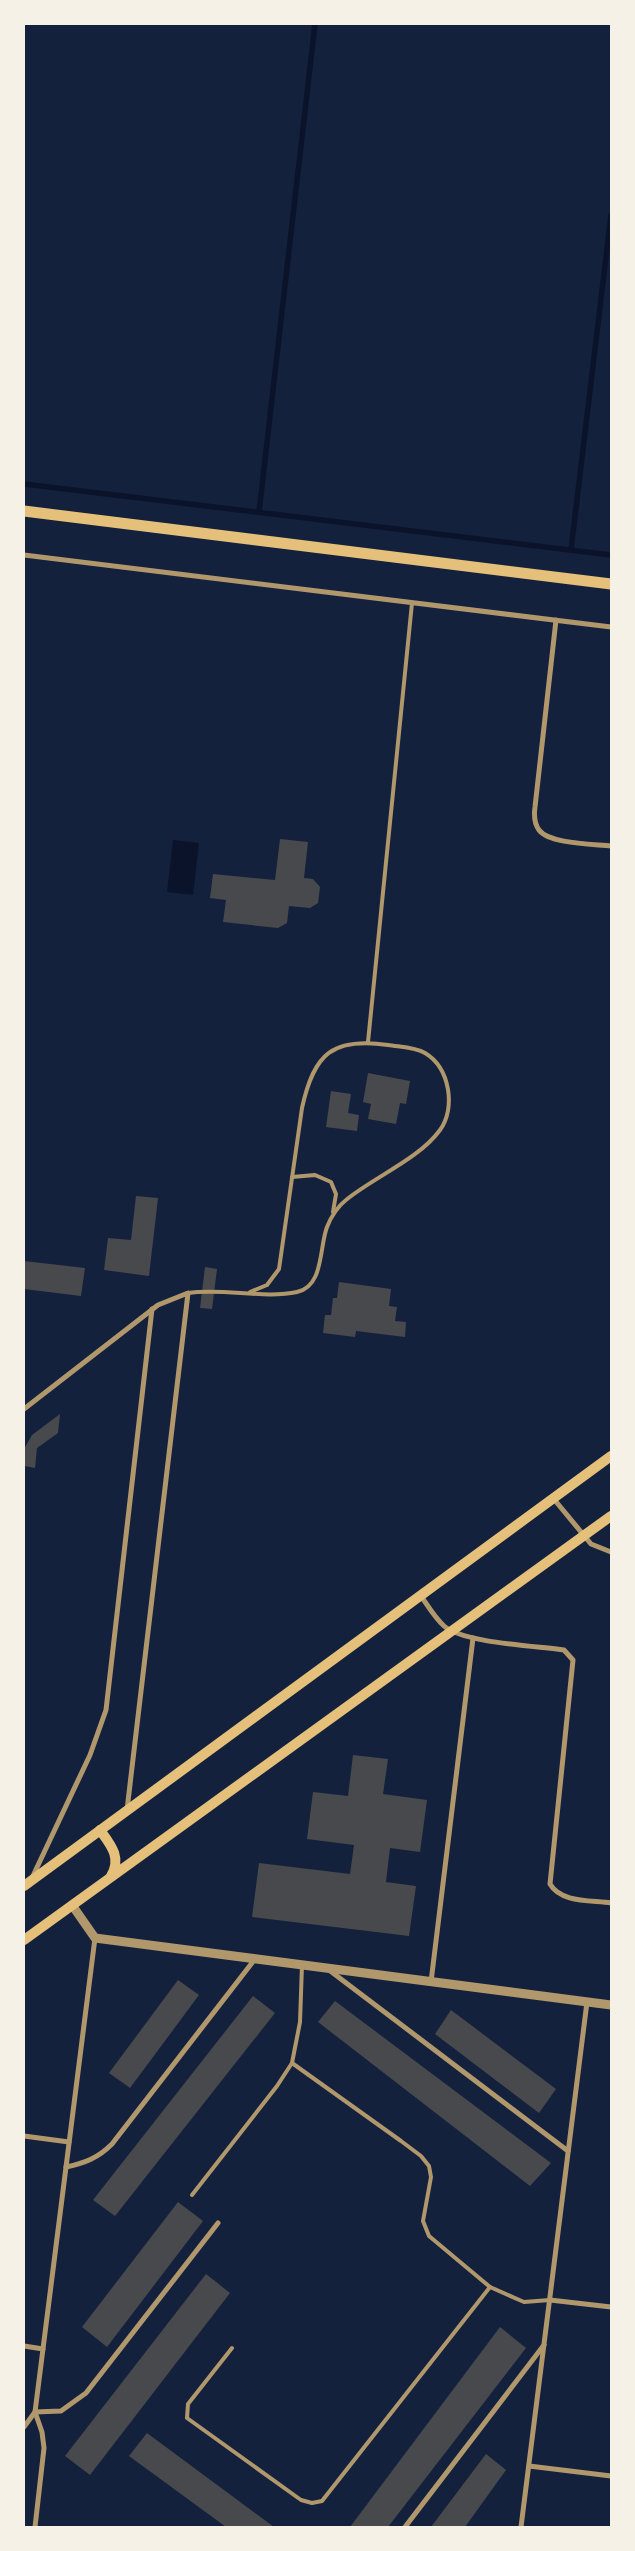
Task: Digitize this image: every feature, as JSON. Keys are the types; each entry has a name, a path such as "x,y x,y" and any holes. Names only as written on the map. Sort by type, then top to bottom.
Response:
{"main road":[{"path":"24,512 611,584"},
{"path":"27,1884 611,1456"},
{"path":"24,1940 611,1516"},
{"path":"100,1830 114,1850 116,1859 115,1869 109,1878"}],"street":[{"path":"24,556 611,627"},
{"path":"556,620 535,807 535,823 539,830 554,839 611,846"},
{"path":"24,1409 152,1309 172,1298 188,1293 127,1811"},
{"path":"27,1884 90,1755 106,1710 152,1309"},
{"path":"554,1498 583,1537 591,1544 611,1552"},
{"path":"421,1596 439,1621 452,1632 473,1638 564,1650 573,1660 550,1884 554,1891 563,1896 611,1903"},
{"path":"431,1982 473,1638"},
{"path":"35,2527 44,2448 42,2432 35,2412 95,1938 72,1905"},
{"path":"95,1938 611,2005"},
{"path":"66,2167 84,2163 100,2156 112,2144 256,1959"},
{"path":"327,1968 568,2151"},
{"path":"521,2527 588,2002"},
{"path":"24,2136 69,2142"},
{"path":"24,2426 35,2412 61,2411 86,2393 218,2223"},
{"path":"550,2300 611,2307"},
{"path":"405,2527 544,2344"},
{"path":"24,2346 43,2349"},
{"path":"529,2466 611,2476"}],"lane":[{"path":"368,1042 412,603"},
{"path":"250,1292 266,1285 279,1269 302,1108 315,1071 321,1061 336,1048 345,1044 368,1042 425,1053 434,1060 446,1082 449,1106 447,1118 433,1139 352,1196 336,1210 330,1219"},
{"path":"188,1293 209,1291 287,1293 306,1288 316,1275 323,1239 336,1199 331,1182 316,1175 292,1177"},
{"path":"192,2195 277,2086 292,2063 300,2022 302,1965"},
{"path":"292,2063 421,2156 429,2166 431,2177 423,2221 429,2236 490,2287 524,2302 550,2300"},
{"path":"232,2348 188,2404 187,2418 301,2500 312,2503 322,2501 490,2287"}],"water":[{"path":"173,840 199,843 193,895 167,892"}],"building":[{"path":"280,839 308,842 304,878 313,879 320,887 318,903 310,908 289,906 287,923 278,928 223,922 226,900 210,898 213,874 275,880"},
{"path":"368,1073 410,1081 406,1104 400,1103 396,1124 368,1119 371,1104 363,1102"},
{"path":"331,1091 351,1094 348,1113 359,1115 357,1131 326,1127"},
{"path":"136,1196 158,1198 149,1276 104,1270 108,1238 131,1240"},
{"path":"24,1261 85,1268 81,1296 24,1289"},
{"path":"205,1267 217,1269 212,1309 200,1308"},
{"path":"339,1282 391,1289 389,1306 397,1307 395,1321 406,1322 405,1337 356,1331 355,1337 323,1333 325,1315 331,1315 333,1298 337,1298"},
{"path":"60,1414 58,1433 37,1448 35,1468 24,1466 24,1449 32,1435"},
{"path":"353,1755 388,1759 383,1794 427,1800 420,1852 390,1848 386,1882 416,1886 409,1936 252,1917 259,1863 350,1874 354,1845 307,1839 313,1792 348,1796"},
{"path":"178,1980 199,1995 130,2088 109,2073"},
{"path":"253,1996 275,2013 115,2216 93,2200"},
{"path":"335,2001 551,2163 530,2186 318,2022"},
{"path":"451,2010 556,2089 539,2113 435,2034"},
{"path":"178,2202 203,2221 107,2347 82,2327"},
{"path":"206,2274 230,2293 90,2475 65,2456"},
{"path":"500,2327 526,2348 388,2527 350,2527"},
{"path":"147,2433 274,2527 226,2527 129,2456"},
{"path":"486,2454 506,2470 465,2527 431,2527"}],"waterway":[{"path":"259,512 315,24"},
{"path":"571,550 611,215"},
{"path":"24,484 611,555"}]}
